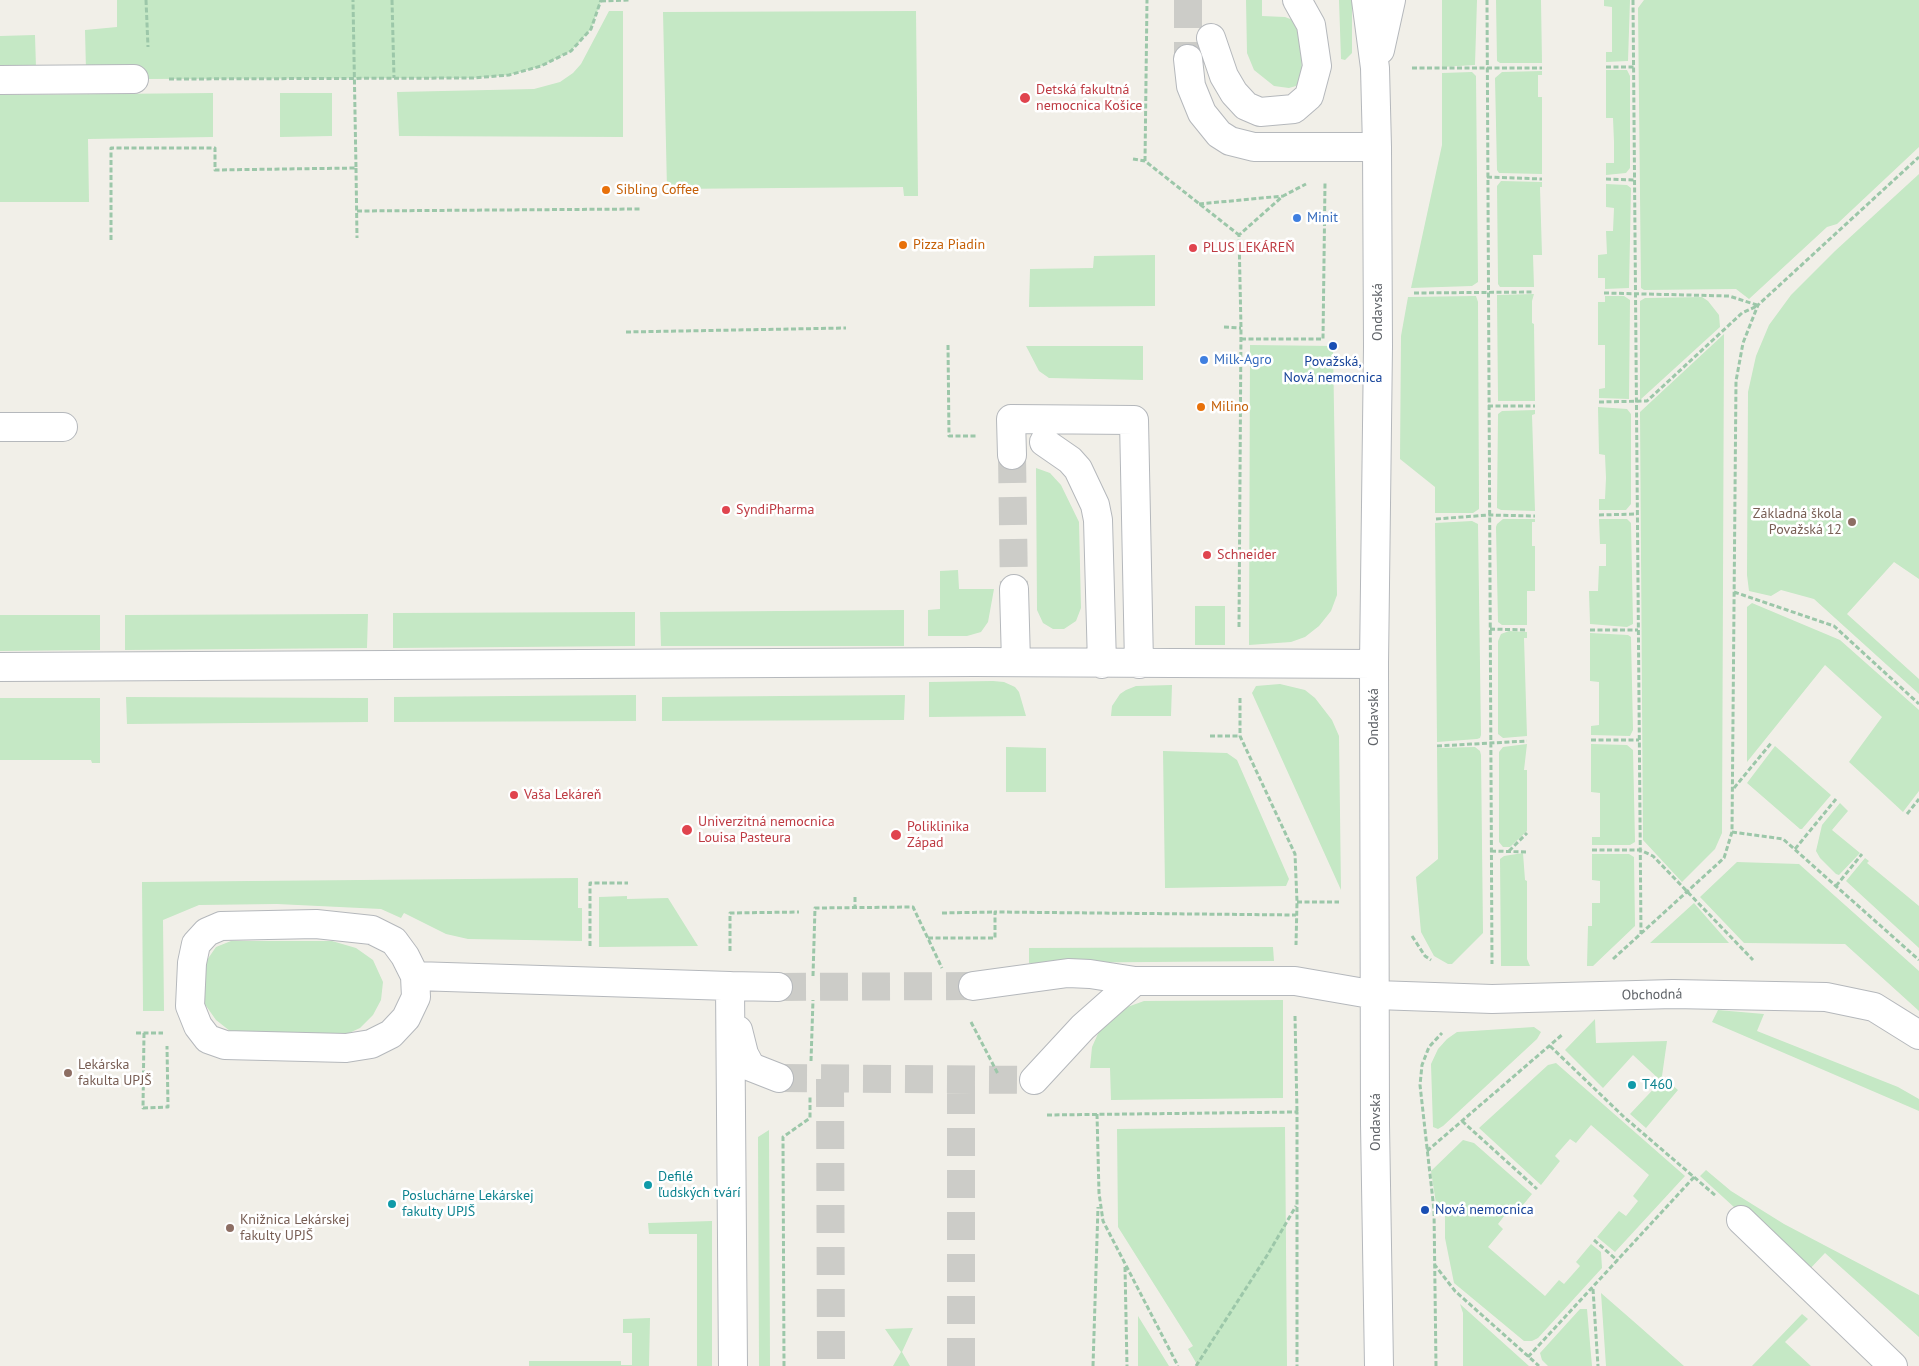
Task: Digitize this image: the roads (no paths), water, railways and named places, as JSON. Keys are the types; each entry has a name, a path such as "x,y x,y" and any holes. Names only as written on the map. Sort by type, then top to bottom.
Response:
{"street":[{"path":"1211,38 1224,76 1234,93 1246,106 1260,112 1294,109 1309,96 1317,66 1311,25 1297,0"},
{"name":"Ondavská","path":"1366,0 1376,68 1377,147 1378,346 1374,664 1379,1366"},
{"name":"Ondavská","path":"1376,68 1390,0"},
{"path":"1188,59 1191,86 1198,104 1219,134 1242,145 1324,160 1377,147"},
{"path":"0,80 142,79"},
{"path":"1012,445 1011,419 1134,420 1139,664"},
{"path":"0,427 63,427"},
{"path":"1044,442 1070,460 1078,469 1094,505 1098,520 1102,664"},
{"path":"1014,589 1016,662"},
{"path":"0,667 1016,662 1102,664 1374,664"},
{"path":"316,924 372,930 394,941 405,956 415,976 416,997 406,1018 391,1034 371,1044 346,1048 225,1046 208,1039 198,1026 190,1006 191,970 196,944 207,932 221,926 316,924"},
{"name":"Obchodná","path":"973,986 1068,974 1090,974 1135,981 1295,981 1376,995 1492,999 1673,994 1826,997 1874,1007 1919,1035"},
{"path":"415,976 778,987 759,992 745,1002 738,1020 738,1039 751,1067 780,1078 730,1078"},
{"path":"1034,1080 1082,1027 1135,981"},
{"path":"730,986 732,1366"},
{"path":"1741,1220 1893,1366"}],"tunnel":[{"path":"1188,0 1188,59"},
{"path":"1012,455 1014,589"},
{"path":"778,987 973,986"},
{"path":"779,1078 1034,1080"},
{"path":"830,1079 831,1366"},
{"path":"961,1080 961,1366"}],"place":[{"name":"Detská fakultná nemocnica Košice","path":"1025,98"},
{"name":"Sibling Coffee","path":"606,190"},
{"name":"Minit","path":"1297,218"},
{"name":"Pizza Piadin","path":"903,245"},
{"name":"PLUS LEKÁREŇ","path":"1193,248"},
{"name":"Považská, Nová nemocnica","path":"1333,346"},
{"name":"Milk-Agro","path":"1204,360"},
{"name":"Milino","path":"1201,407"},
{"name":"SyndiPharma","path":"726,510"},
{"name":"Základná škola Považská 12","path":"1852,522"},
{"name":"Schneider","path":"1207,555"},
{"name":"Vaša Lekáreň","path":"514,795"},
{"name":"Univerzitná nemocnica Louisa Pasteura","path":"687,830"},
{"name":"Poliklinika Západ","path":"896,835"},
{"name":"Lekárska fakulta UPJŠ","path":"68,1073"},
{"name":"T460","path":"1632,1085"},
{"name":"Defilé ľudských tvárí","path":"648,1185"},
{"name":"Posluchárne Lekárskej fakulty UPJŠ","path":"392,1204"},
{"name":"Nová nemocnica","path":"1425,1210"},
{"name":"Knižnica Lekárskej fakulty UPJŠ","path":"230,1228"}]}
